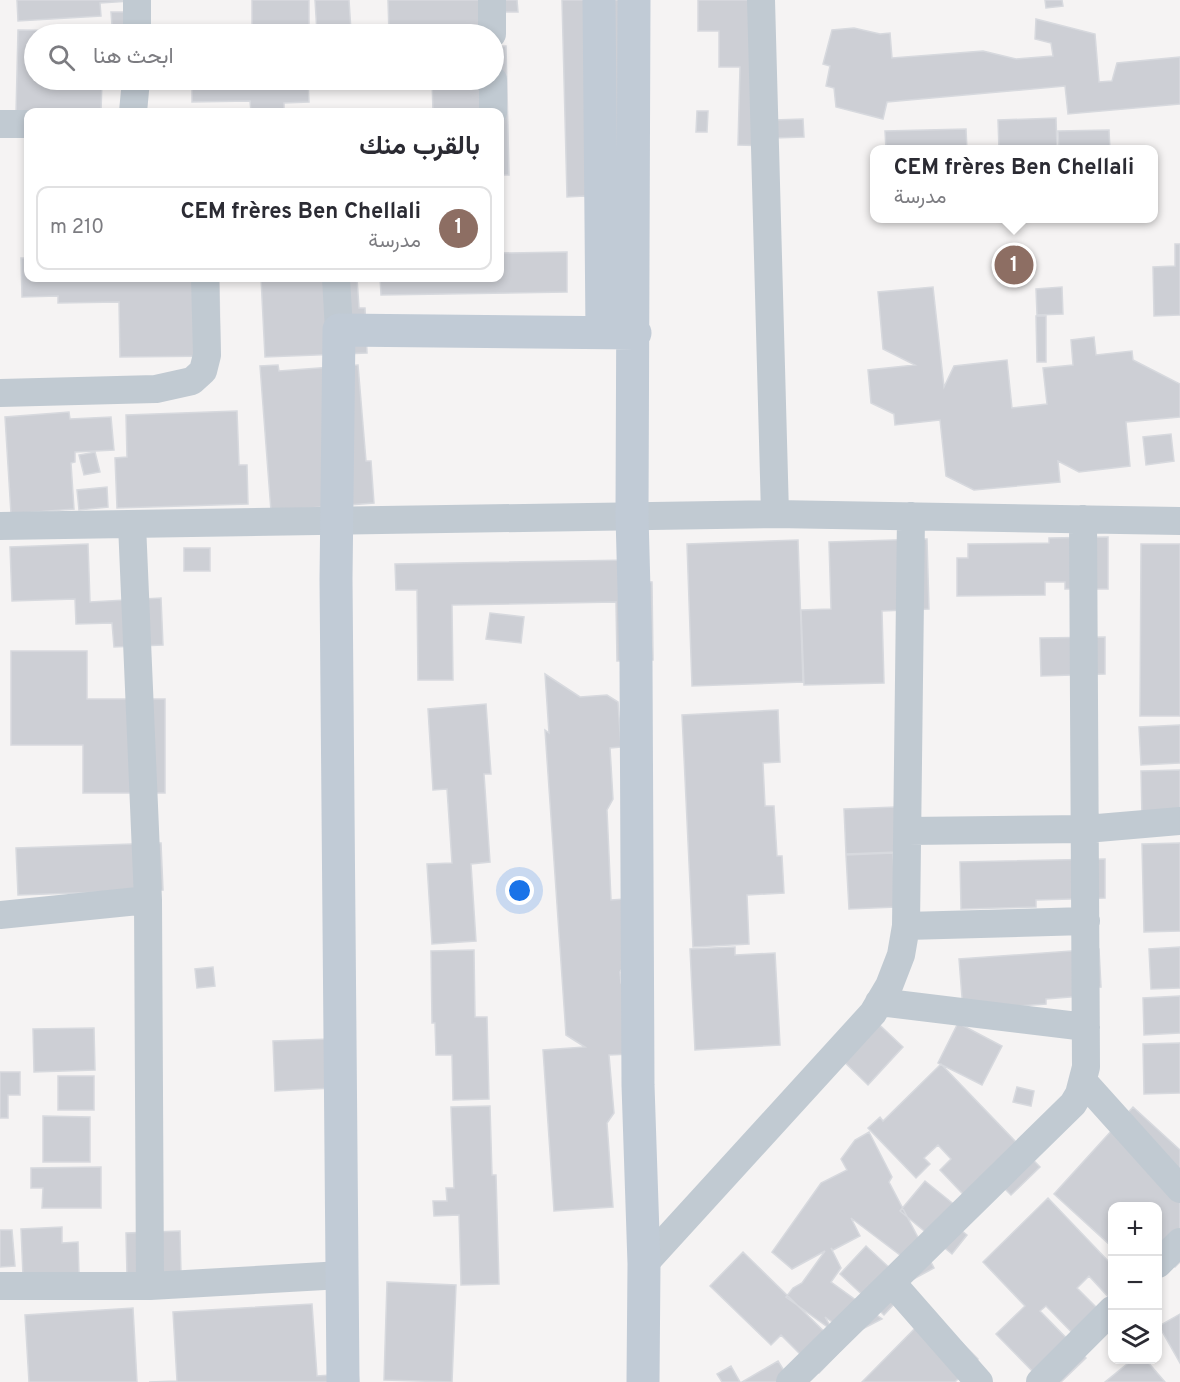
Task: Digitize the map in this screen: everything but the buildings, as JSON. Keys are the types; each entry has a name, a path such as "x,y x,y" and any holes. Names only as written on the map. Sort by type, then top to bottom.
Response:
{"street":[{"path":"136,24 137,0"},
{"path":"492,0 492,24"},
{"path":"599,0 602,333"},
{"path":"634,0 635,333 632,516 636,663 638,1085 644,1264 643,1382"},
{"path":"761,0 776,514"},
{"path":"134,108 135,90"},
{"path":"493,90 493,108"},
{"path":"0,124 24,124"},
{"path":"0,393 156,388 192,381 203,371 207,355 205,282"},
{"path":"336,282 339,330 337,521 343,1382"},
{"path":"339,330 635,333"},
{"path":"0,526 776,514 1180,521"},
{"path":"644,1264 879,1002 889,986 901,955 906,926 911,516"},
{"path":"790,1382 893,1284 1073,1104 1083,1081 1086,1027 1086,829 1083,519"},
{"path":"132,524 148,900 151,1125 150,1286"},
{"path":"908,831 1086,829 1180,821"},
{"path":"0,915 148,900"},
{"path":"906,926 1086,921"},
{"path":"879,1002 1086,1027"},
{"path":"1083,1081 1180,1189"},
{"path":"1162,1260 1180,1242"},
{"path":"0,1286 150,1286 342,1275"},
{"path":"893,1284 979,1382"},
{"path":"1040,1382 1108,1315"}],"place":[{"name":"CEM frères Ben Chellali","path":"1014,265"}]}
